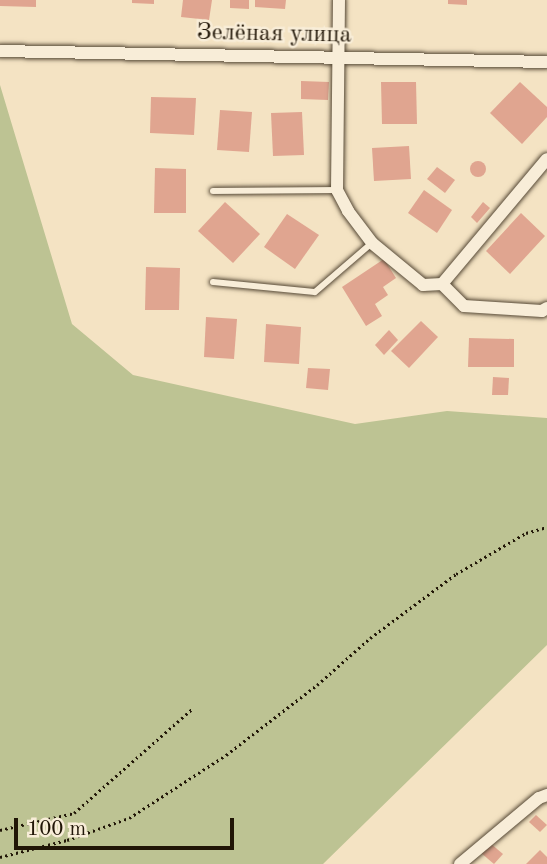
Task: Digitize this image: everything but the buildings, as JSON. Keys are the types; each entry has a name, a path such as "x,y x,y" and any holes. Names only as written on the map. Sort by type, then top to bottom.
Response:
{"street":[{"path":"339,0 337,190 372,243 423,285 442,284 547,159"},
{"name":"Зелёная улица","path":"0,51 547,62"},
{"path":"442,284 464,306 542,311 547,308"},
{"path":"460,864 539,798 547,796"}],"lane":[{"path":"213,191 337,190"},
{"path":"213,282 315,292 372,243"}],"path":[{"path":"0,857 67,840 129,818 226,755 317,685 370,638 456,574 526,533 547,527"},
{"path":"0,830 74,813 192,709"}],"green space":[{"path":"0,85 72,324 133,375 355,424 447,411 547,418 547,645 323,864 0,864"}]}
